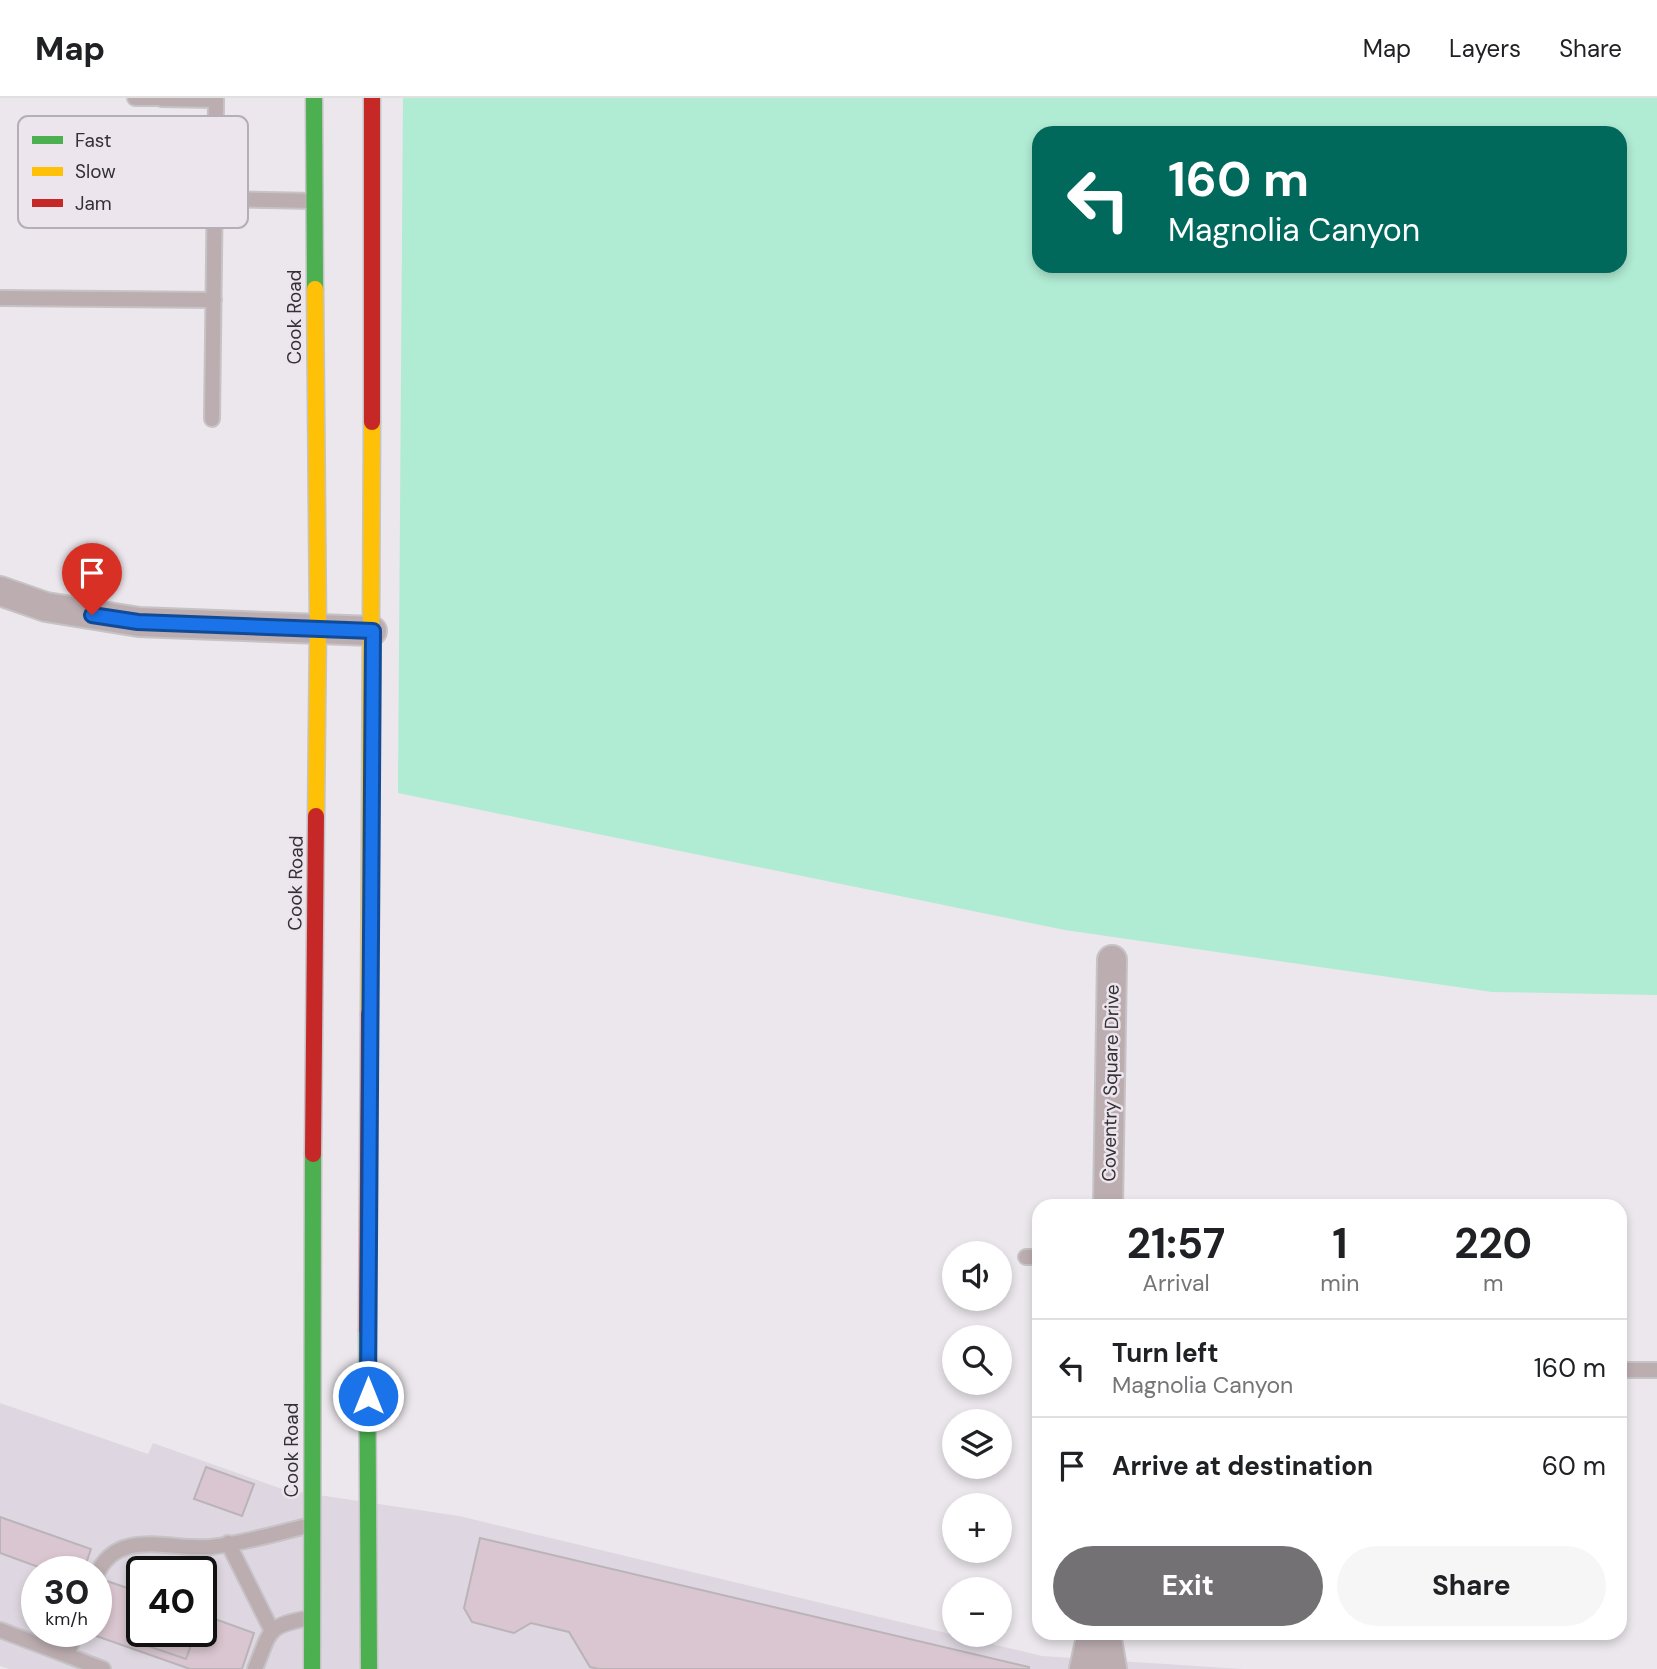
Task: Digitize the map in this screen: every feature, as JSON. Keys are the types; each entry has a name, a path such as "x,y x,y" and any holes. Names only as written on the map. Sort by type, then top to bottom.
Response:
{"street":[{"name":"Cook Road","path":"312,1669 318,629 314,98"},
{"path":"369,1669 367,1248 373,631 372,98"},
{"path":"0,591 46,607 138,622 373,631"},
{"name":"Coventry Square Drive","path":"1108,1199 1112,960"},
{"path":"1084,1669 1090,1640"},
{"path":"1107,1640 1112,1669"}],"lane":[{"path":"135,98 216,100 216,116"},
{"path":"248,200 315,201"},
{"path":"212,419 214,228"},
{"path":"0,298 214,300"},
{"path":"1627,1370 1657,1370"},
{"path":"109,1556 114,1552 154,1542 209,1547 312,1525"},
{"path":"228,1543 272,1631"},
{"path":"256,1669 268,1635 272,1631 282,1623 312,1617"},
{"path":"0,1630 103,1669"},
{"path":"67,1655 70,1647"}],"shaded area":[{"path":"0,1403 148,1454 153,1443 285,1490 459,1516 942,1632 942,1647 1005,1647 1042,1656 1242,1669 9,1669 0,1666"}],"green space":[{"path":"403,98 1657,98 1657,995 1492,992 1065,930 398,793"}],"building":[{"path":"206,1467 254,1484 242,1516 194,1499"},
{"path":"0,1517 91,1549 89,1556 21,1556 21,1561 0,1553"},
{"path":"480,1538 1029,1669 599,1669 590,1667 569,1632 531,1623 514,1633 472,1622 464,1608"},
{"path":"112,1583 126,1588 126,1646 112,1642"},
{"path":"217,1620 254,1633 242,1669 190,1669 128,1647 217,1647"},
{"path":"151,1647 190,1647 186,1659"}],"traffic: fast":[{"path":"314,98 315,289"},
{"path":"312,1669 313,1154"},
{"path":"367,1330 369,1669"}],"traffic: slow":[{"path":"315,289 318,629 316,816"},
{"path":"369,1014 372,422"}],"traffic: jam":[{"path":"372,98 372,422"},
{"path":"313,1154 316,816"},
{"path":"367,1330 369,1014"}],"route":[{"path":"92,615 138,622 373,631 368,1396"}]}
